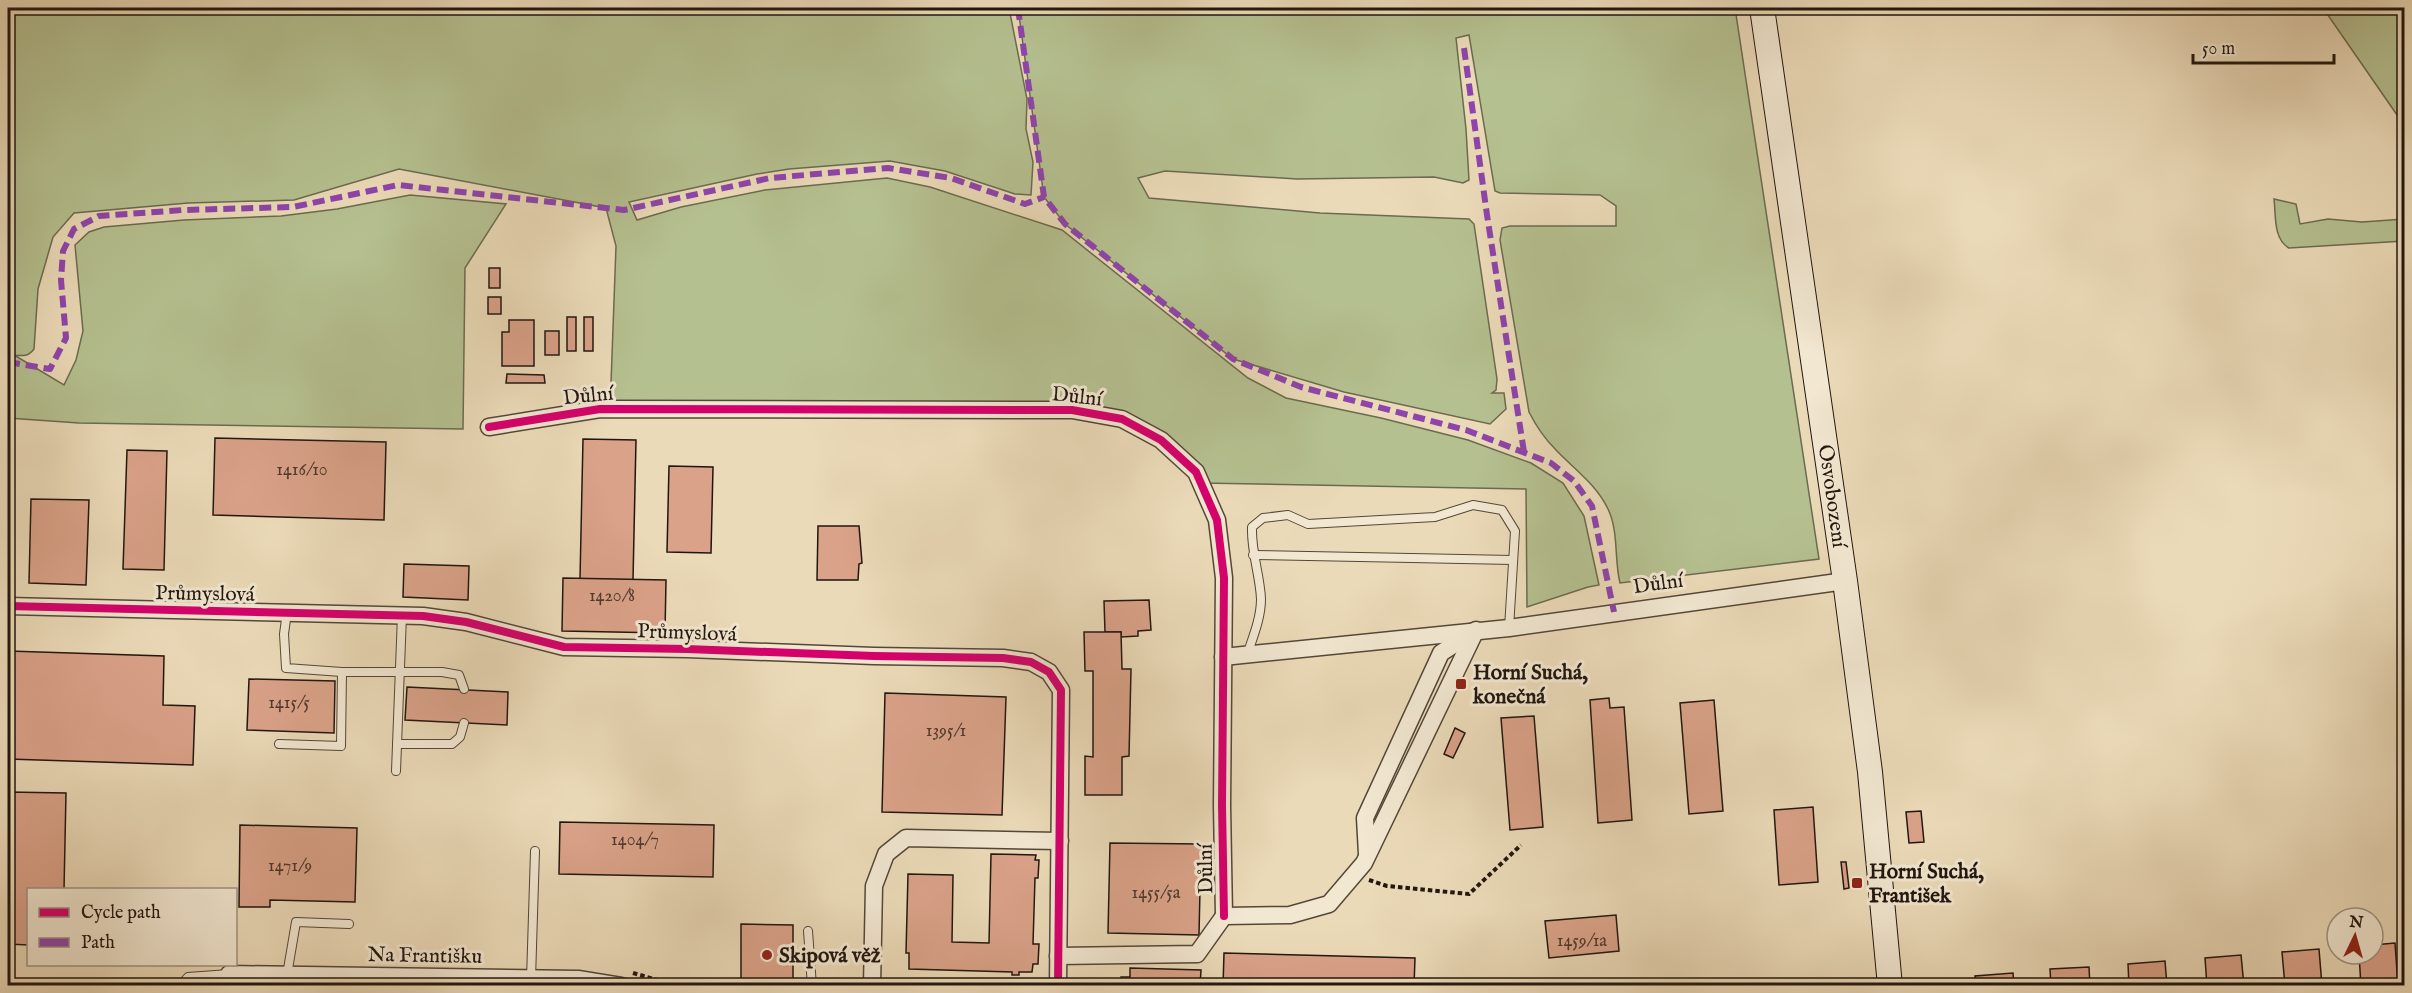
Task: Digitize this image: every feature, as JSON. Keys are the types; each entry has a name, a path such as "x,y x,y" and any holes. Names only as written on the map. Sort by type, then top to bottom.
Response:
{"main road":[{"name":"Osvobození","path":"1762,8 1845,581 1870,772 1890,986"}],"street":[{"name":"Důlní","path":"489,427 600,409 1072,410 1122,419 1161,440 1196,472 1217,519 1224,578 1222,805 1224,916 1290,915 1329,904 1367,857 1476,630"},
{"name":"Důlní","path":"1224,657 1509,628 1845,581"},
{"name":"Průmyslová","path":"8,606 402,615 466,622 564,647 1003,658 1031,662 1049,672 1060,690 1058,986"},
{"path":"872,986 874,886 886,854 906,838 1060,841"},
{"path":"1058,956 1197,954 1224,916"},
{"name":"Na Františku","path":"226,980 288,975 462,982 531,979 578,980 621,986"}],"lane":[{"path":"1247,655 1259,617 1261,599 1253,555 1252,527 1263,518 1288,515 1308,524 1435,517 1473,505 1502,510 1515,531 1509,628"},
{"path":"1253,555 1513,560"},
{"path":"287,612 286,668 342,672 442,672 459,675 464,690"},
{"path":"396,771 402,615"},
{"path":"279,744 341,746 342,672"},
{"path":"397,744 452,744 459,737 464,723"},
{"path":"531,979 534,850"},
{"path":"288,975 296,922 349,924"},
{"path":"808,932 812,986"},
{"path":"180,986 188,977 226,980"}],"path":[{"path":"1355,874 1387,886 1469,894 1521,845"}],"green space":[{"path":"8,8 1009,8 1027,99 1026,129 1033,162 1031,195 1015,194 945,171 890,161 789,169 757,174 629,202 637,220 681,207 765,190 887,178 930,187 1062,230 1248,378 1286,398 1381,418 1468,440 1531,463 1563,483 1584,516 1599,585 1527,607 1526,489 1201,483 1161,440 1072,410 600,409 611,383 616,246 606,208 399,169 294,200 188,203 74,213 53,237 38,289 34,349 25,355 14,355 64,385 76,360 83,331 75,245 89,232 104,227 184,220 281,216 337,209 410,195 506,204 465,268 463,429 79,423 8,418"},
{"path":"1018,8 1735,8 1819,559 1620,583 1614,527 1608,509 1591,485 1548,441 1529,412 1500,240 1502,228 1510,226 1616,226 1616,206 1600,195 1500,193 1495,191 1469,35 1456,38 1469,180 1463,183 1434,177 1297,179 1165,171 1138,178 1149,198 1320,213 1469,219 1474,224 1497,379 1496,390 1492,393 1504,393 1506,409 1490,424 1344,392 1233,359 1065,224 1044,197"},
{"path":"2323,8 2404,8 2404,125"},
{"path":"2274,199 2296,204 2300,224 2328,219 2362,222 2404,219 2404,241 2289,248 2280,239 2278,233"}],"building":[{"path":"489,268 500,268 500,288 489,288"},
{"path":"488,297 501,297 501,314 488,314"},
{"path":"567,317 576,317 576,351 567,351"},
{"path":"584,317 593,317 593,351 584,351"},
{"path":"509,320 534,320 534,366 502,366 502,332 509,332"},
{"path":"545,331 559,331 559,355 545,355"},
{"path":"507,374 544,375 545,383 506,383"},
{"path":"215,438 386,442 384,520 213,515"},
{"path":"583,439 636,440 633,580 580,579"},
{"path":"127,450 167,451 164,570 123,569"},
{"path":"669,466 713,467 711,553 667,552"},
{"path":"31,499 89,500 86,585 29,583"},
{"path":"818,526 859,526 862,563 859,564 858,580 817,580"},
{"path":"404,564 469,566 468,600 403,597"},
{"path":"563,578 666,580 665,633 562,631"},
{"path":"1149,600 1151,630 1138,631 1138,636 1121,637 1121,632 1105,632 1104,601"},
{"path":"1084,632 1121,632 1122,669 1131,669 1129,756 1122,757 1122,795 1085,795 1085,756 1093,757 1093,671 1085,671"},
{"path":"8,651 164,656 163,705 195,706 193,765 8,759"},
{"path":"249,679 335,681 334,733 247,730"},
{"path":"407,687 508,692 507,725 405,720"},
{"path":"885,693 1006,697 1002,815 882,812"},
{"path":"1609,698 1610,708 1624,707 1632,820 1598,823 1590,700"},
{"path":"1714,700 1723,811 1689,814 1680,703"},
{"path":"1534,716 1543,827 1510,830 1501,718"},
{"path":"1455,728 1465,733 1453,758 1444,754"},
{"path":"8,792 66,793 64,888 27,888 27,945 8,944"},
{"path":"1813,807 1818,882 1779,885 1774,810"},
{"path":"1921,811 1924,842 1909,843 1906,812"},
{"path":"560,822 714,825 713,877 559,874"},
{"path":"240,825 357,828 355,902 270,900 270,907 239,907"},
{"path":"1110,843 1201,844 1199,935 1108,933"},
{"path":"991,854 1036,855 1035,860 1039,860 1038,878 1035,878 1033,944 1039,944 1038,964 1033,964 1032,972 1019,972 1019,975 1012,975 1012,972 909,969 909,953 906,953 908,874 953,875 952,942 989,943"},
{"path":"1841,862 1846,862 1849,888 1844,889"},
{"path":"1616,915 1619,951 1549,958 1545,921"},
{"name":"Skipová věž","path":"741,924 793,925 793,985 741,985"},
{"path":"2395,943 2398,986 2361,986 2360,966 2385,966 2385,944"},
{"path":"2319,949 2322,986 2285,986 2282,952"},
{"path":"1224,953 1415,958 1414,986 1223,986"},
{"path":"2241,955 2244,986 2207,986 2205,958"},
{"path":"2165,961 2167,986 2129,986 2128,964"},
{"path":"2089,967 2090,986 2051,986 2050,969"},
{"path":"1130,968 1201,970 1200,986 1121,986 1121,977 1130,977"},
{"path":"2013,973 2014,986 1976,986 1975,976"},
{"path":"1545,979 1545,986 1528,986 1527,981"}],"marked path":[{"path":"1018,8 1044,197 1065,224 1233,359 1301,387 1466,430 1551,463 1574,481 1592,506 1614,612"},
{"path":"1464,48 1524,452"},
{"path":"8,362 50,369 66,338 61,280 63,251 74,229 99,216 183,210 293,207 398,185 624,210 770,178 888,168 951,178 1025,204 1044,197"}],"cycle path":[{"path":"489,427 600,409 1072,410 1122,419 1161,440 1196,472 1217,520 1224,578 1222,805 1224,916"},
{"path":"8,606 423,616 466,622 564,647 1003,658 1031,662 1049,672 1061,690 1058,986"}],"place":[{"name":"Horní Suchá, konečná","path":"1461,684"},
{"name":"Horní Suchá, František","path":"1857,883"},
{"name":"Skipová věž","path":"767,955"}]}
